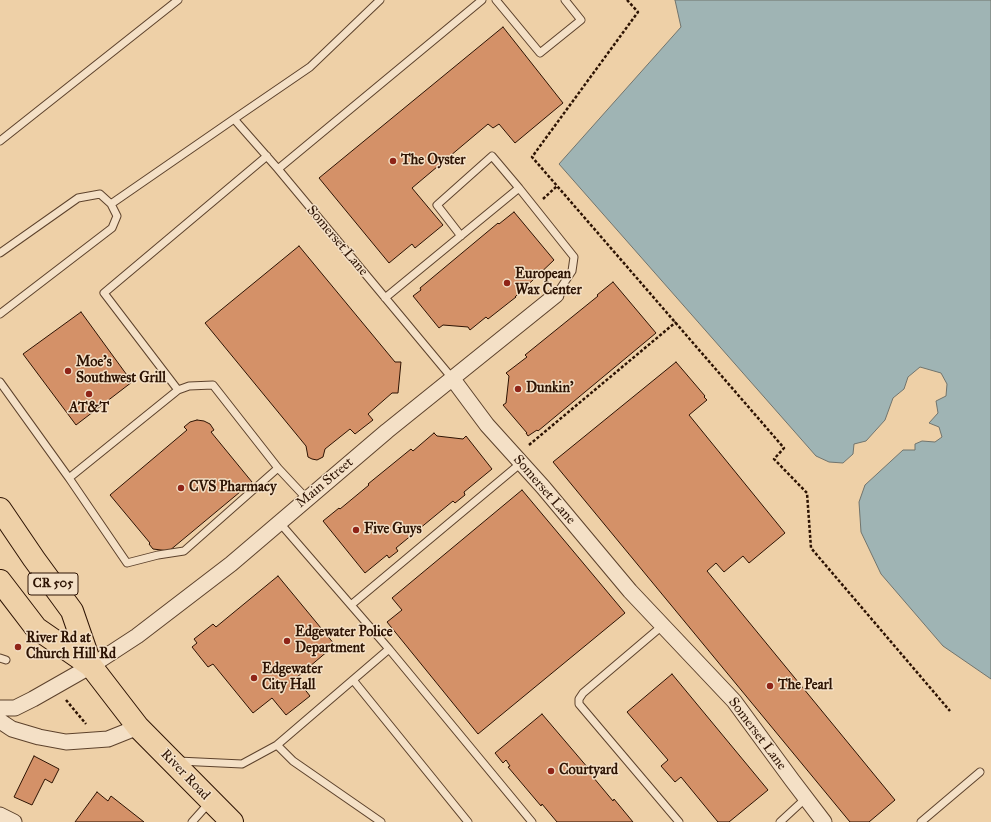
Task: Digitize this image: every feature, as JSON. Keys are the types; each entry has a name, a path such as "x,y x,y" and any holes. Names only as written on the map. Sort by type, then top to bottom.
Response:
{"main road":[{"name":"River Road","path":"0,509 34,560 72,611 91,666"},
{"name":"River Road","path":"0,581 36,628 91,666 138,727 232,822"}],"street":[{"name":"Main Street","path":"91,666 149,626 231,564 387,431 556,295"},
{"name":"Somerset Lane","path":"452,378 487,425 543,487 630,591 734,701 824,822"},
{"path":"0,708 14,708 91,666"},
{"path":"0,721 12,729 39,737 66,742 108,739 138,727"},
{"path":"0,815 14,822"}],"lane":[{"path":"0,141 178,0"},
{"path":"111,204 310,67 380,0"},
{"path":"278,169 482,0"},
{"path":"496,0 540,53 581,20 565,0"},
{"name":"Somerset Lane","path":"234,119 278,169 452,378"},
{"path":"178,390 104,293 266,156"},
{"path":"461,236 437,205 492,156 574,257 572,271 556,295"},
{"path":"385,298 519,188"},
{"path":"0,253 78,198 100,194 111,204 116,216 112,228 0,314"},
{"path":"0,382 69,478 127,563 158,555 184,551 278,468"},
{"path":"69,478 178,390 190,386 213,385 278,468 307,499"},
{"path":"351,605 518,459"},
{"path":"279,522 389,649 532,822"},
{"path":"662,626 583,693 579,699 579,704 679,822"},
{"path":"170,760 242,764 277,745 389,649"},
{"path":"354,680 468,822"},
{"path":"277,745 293,761 381,822"},
{"path":"921,822 980,772"},
{"path":"780,822 806,798"},
{"path":"192,822 210,801"}],"path":[{"path":"627,0 638,12 532,158 784,448 774,459 807,493 811,548 950,711"},
{"path":"518,459 676,322"},
{"path":"62,695 88,726"}],"shaded area":[{"path":"675,0 991,0 991,679 943,646 881,574 861,532 859,502 865,485 903,450 915,450 915,444 922,441 935,442 942,437 939,427 929,423 938,413 936,401 946,396 947,384 941,373 920,367 908,377 904,389 893,398 885,420 866,441 854,444 853,454 843,463 829,462 816,456 559,164 681,27"}],"building":[{"name":"The Oyster","path":"503,27 563,103 515,143 499,124 493,128 488,124 412,188 443,225 415,248 412,244 389,263 319,178"},
{"path":"514,212 554,260 516,297 488,319 486,317 470,330 468,327 443,325 439,328 413,296 421,290 420,288 498,223 499,224"},
{"path":"299,246 395,362 401,362 398,393 392,393 368,414 373,420 355,434 350,429 325,449 323,457 317,460 308,457 306,446 205,323"},
{"path":"613,282 656,333 538,431 537,430 528,436 503,405 506,403 509,376 506,373 527,357 525,355"},
{"path":"81,312 132,382 76,425 23,354"},
{"name":"The Pearl","path":"676,362 707,400 689,415 785,533 749,563 743,556 724,572 716,563 707,571 895,800 869,822 850,822 553,462"},
{"name":"CVS Pharmacy","path":"197,420 210,424 214,430 211,432 252,482 169,551 153,549 149,544 150,543 110,495 187,430 184,427 190,422"},
{"path":"434,433 437,436 463,439 466,436 492,469 464,492 465,495 455,503 453,501 396,548 398,551 389,558 387,555 365,573 323,521 339,508 340,509 411,449 413,451"},
{"path":"522,490 625,613 478,734 387,622 402,610 392,598"},
{"path":"278,576 335,645 296,678 310,696 286,715 272,698 253,713 213,664 208,667 192,647 197,643 194,639 213,624 216,627"},
{"path":"672,674 768,790 729,822 718,822 681,777 675,782 661,766 668,760 627,712"},
{"name":"Courtyard","path":"542,714 594,775 593,777 613,801 614,799 633,822 557,822 542,804 541,806 508,767 510,766 506,760 503,763 495,753"},
{"path":"34,756 59,769 52,783 45,779 32,805 14,797"},
{"path":"97,792 108,801 111,796 144,822 75,822"}],"place":[{"name":"The Oyster","path":"393,161"},
{"name":"European Wax Center","path":"507,283"},
{"name":"Moe's Southwest Grill","path":"68,371"},
{"name":"Dunkin'","path":"518,389"},
{"name":"AT&T","path":"89,394"},
{"name":"CVS Pharmacy","path":"181,488"},
{"name":"Five Guys","path":"356,530"},
{"name":"Edgewater Police Department","path":"287,641"},
{"name":"River Rd at Church Hill Rd","path":"18,647"},
{"name":"Edgewater City Hall","path":"254,678"},
{"name":"The Pearl","path":"770,686"},
{"name":"Courtyard","path":"551,771"}]}
